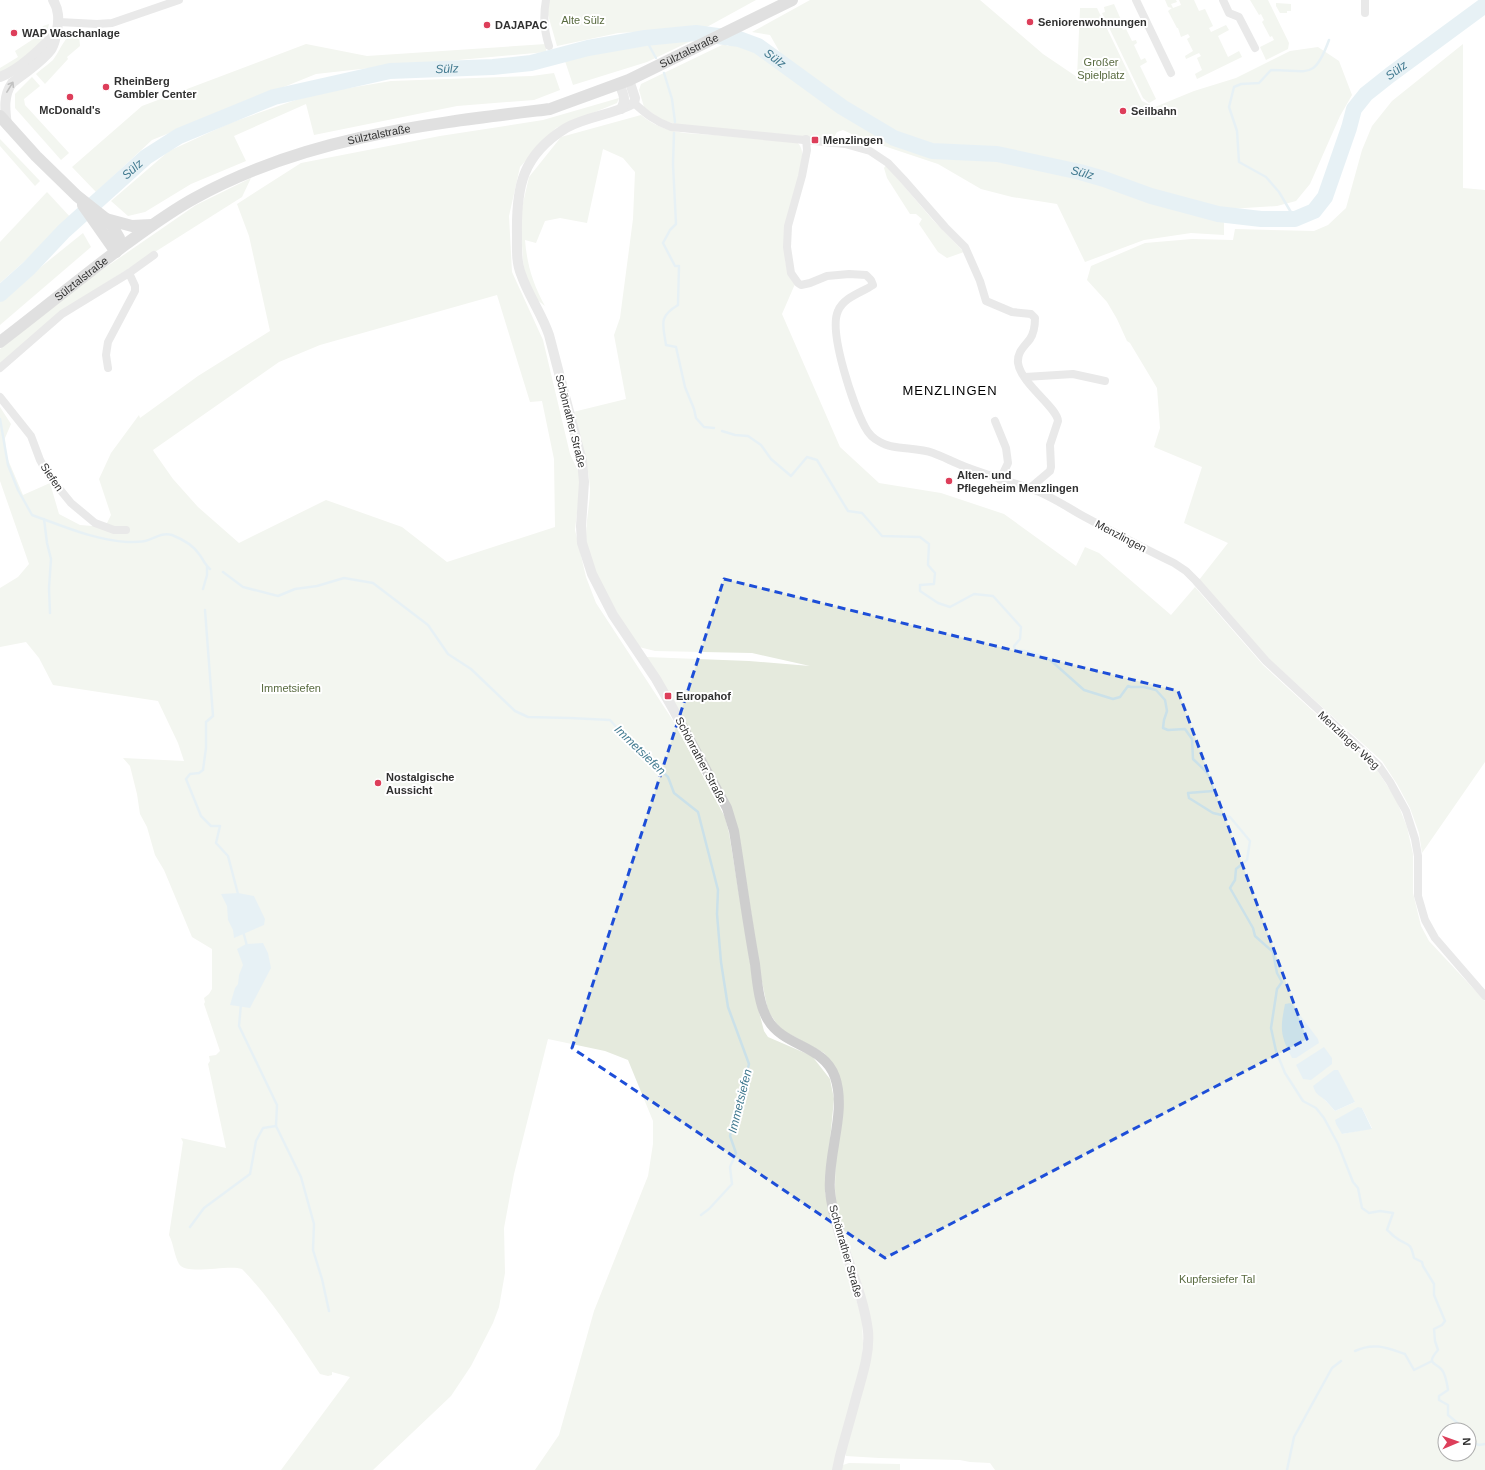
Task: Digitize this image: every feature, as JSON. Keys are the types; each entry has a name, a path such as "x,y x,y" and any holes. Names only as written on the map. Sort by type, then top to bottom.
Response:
{"main road":[{"name":"Sülztalstraße","path":"0,342 152,225 194,198 226,181 270,163 305,151 350,140 461,120 550,109 624,82 792,0"},
{"path":"2,121 102,223 117,233 119,238 118,250"},
{"path":"102,223 132,226 152,225"}],"street":[{"path":"2,121 5,96 8,88 52,49 58,27 58,8 53,0"},
{"path":"0,77 6,75 34,54 58,27 112,23 179,0"},
{"path":"546,0 544,13 549,46"},
{"path":"1136,0 1171,73"},
{"path":"1223,0 1229,13 1239,17 1255,48"},
{"path":"1365,0 1366,12"},
{"path":"624,82 635,98 634,103 650,117 671,127 839,143 857,147 876,154 888,163 904,179 944,227 965,247 980,281 986,301 1012,312 1031,314 1035,318 1033,333 1018,356 1018,364 1036,393 1054,413 1058,421 1050,445 1050,471 1030,488"},
{"path":"621,109 624,104 624,82"},
{"name":"Schönrather Straße","path":"634,103 621,109 584,120 567,128 552,138 531,159 520,183 516,216 520,273 542,317 549,335 582,461 584,482 581,526 582,543 592,574 613,615 656,679 727,808 734,831 763,1010 775,1029 822,1057 830,1065 838,1087 839,1109 832,1157 830,1191 836,1223 845,1255 857,1288 868,1332 868,1344 863,1374 837,1470"},
{"name":"Menzlingen","path":"806,139 807,150 802,176 788,226 787,247 789,262 794,278 801,285 827,276 849,274 866,275 871,280 873,285 848,299 841,305 837,312 835,322 836,333 847,381 865,428 871,435 880,443 889,446 932,452 964,467 1042,493 1174,563 1186,571 1207,593"},
{"name":"Sülztalstraße","path":"0,368 62,314 129,273 154,255"},
{"path":"108,368 106,355 108,342 135,291 135,286 129,273"},
{"path":"1025,377 1073,374 1105,381"},
{"name":"Siefen","path":"0,397 32,436 40,460 49,476 71,503 95,523 114,530 126,530"},
{"path":"995,421 1006,448 1008,464 1000,480"},
{"name":"Menzlinger Weg","path":"1207,593 1266,661 1379,766 1390,782 1406,811 1415,839 1418,856 1418,896 1425,920 1435,938 1485,996"}],"highlighted area":[{"path":"724,579 1178,691 1307,1039 885,1258 572,1048"}],"green space":[{"name":"Alte Sülz","path":"548,0 756,0 705,28 618,33 557,46 546,8"},
{"name":"Großer Spielplatz","path":"810,0 980,0 1043,54 1077,77 1080,8 1097,8 1142,101 1155,107 1194,91 1236,78 1290,51 1318,47 1339,61 1352,95 1340,116 1310,184 1296,201 1277,206 1229,209 1224,220 1224,235 1191,233 1144,240 1085,262 1057,204 1012,197 981,189 938,164 860,138 843,130 837,132 833,139 678,125 660,119 644,107 639,90 641,84 724,44 728,46 739,39 795,79 770,35 752,32"},
{"path":"1165,0 1176,0 1177,2 1171,4 1173,8 1181,5 1179,0 1194,0 1199,11 1205,9 1213,26 1209,28 1211,32 1226,25 1229,30 1218,36 1228,57 1239,51 1242,57 1197,79 1195,74 1202,70 1197,58 1201,56 1199,53 1186,59 1185,56 1193,51 1187,39 1190,37 1188,34 1181,37 1178,28 1168,11 1172,8 1168,7"},
{"path":"1250,0 1268,0 1289,43 1288,49 1266,60 1260,47 1274,40 1272,36 1270,37 1262,22 1264,20 1261,14 1259,15"},
{"path":"1276,3 1291,4 1291,11 1287,11 1287,13 1280,13"},
{"path":"1114,4 1122,22 1120,24 1123,30 1126,29 1132,41 1136,40 1137,43 1134,45 1141,60 1145,58 1147,62 1140,66 1156,99 1149,103 1143,98 1102,13 1105,12 1104,7"},
{"path":"49,24 48,30 43,39 32,51 19,62 0,72 0,68 18,57 15,51 38,36 43,26"},
{"path":"77,32 79,35 80,46 67,57 68,59 45,84 36,74 53,60 69,36"},
{"path":"693,40 647,62 573,85 565,61 640,43"},
{"path":"306,44 367,56 546,44 546,52 316,74 152,140 96,192 72,167 142,106"},
{"path":"1463,44 1463,188 1485,190 1485,762 1422,853 1419,833 1410,808 1382,761 1269,659 1199,580 1228,543 1184,523 1202,467 1154,447 1160,428 1157,388 1130,343 1127,341 1107,302 1087,280 1091,266 1145,243 1192,239 1233,240 1235,229 1314,231 1328,225 1346,208 1362,150 1372,126 1392,101"},
{"path":"554,73 560,90 534,100 457,106 314,135 306,104 234,136 246,161 191,184 145,212 128,216 111,201 169,151 230,123 313,94 391,81 532,76"},
{"path":"32,77 40,86 24,99 25,105 69,153 61,160 15,108 15,94"},
{"path":"619,98 617,103 556,128 520,167 509,216 512,272 543,340 570,454 581,477 575,530 586,577 596,603 672,719 725,817 729,833 757,1004 764,1031 768,1037 812,1056 830,1079 834,1099 825,1192 841,1256 862,1317 863,1344 861,1370 835,1470 535,1470 559,1435 594,1311 648,1176 653,1144 653,1121 628,1060 605,1051 548,1039 514,1174 504,1228 505,1273 499,1307 493,1323 471,1366 451,1396 373,1470 281,1470 350,1377 332,1372 332,1375 328,1376 320,1374 274,1306 242,1269 227,1268 199,1270 183,1267 177,1261 169,1235 183,1142 181,1138 226,1148 208,1064 210,1061 209,1056 216,1055 220,1051 204,1004 204,998 212,989 212,949 192,937 164,870 155,855 147,827 140,814 130,766 123,758 184,761 178,743 158,701 53,685 39,658 26,642 0,647 0,588 18,577 29,564 0,481 0,407 11,424 5,438 6,455 23,495 50,483 59,514 80,525 105,527 111,515 99,479 111,453 139,415 140,418 198,376 270,331 249,236 237,204 301,163 440,136 543,120","holes":["497,295 530,402 542,401 554,459 555,527 447,562 402,527 326,500 239,543 198,507 173,479 153,450 279,362 320,345"]},
{"name":"Kupfersiefer Tal","path":"641,115 661,127 684,133 789,140 798,143 802,151 802,158 786,231 785,247 789,274 795,284 782,314 840,447 879,483 941,493 1004,514 1076,566 1085,547 1099,553 1171,615 1195,587 1263,665 1377,770 1396,799 1407,827 1413,854 1413,893 1421,926 1429,941 1485,1001 1485,1470 995,1470 990,1463 960,1460 846,1456 845,1451 870,1359 847,1247 836,1203 837,1070 824,1053 784,1031 768,1011 761,977 739,835 646,657 749,661 810,666 752,653 655,651 639,647 617,613 597,574 588,550 586,527 590,497 589,479 586,460 573,412 626,399 614,335 620,318 633,219 635,172 623,158 603,149 587,223 560,218 545,221 536,243 525,240 531,274 545,306 536,299 524,274 520,216 529,177 561,137","holes":["1324,1099 1355,1102 1335,1111","1362,1108 1372,1128 1342,1134"]},
{"path":"0,139 40,181 35,186 0,146"},
{"path":"886,165 932,219 964,252 947,258 938,252 919,224 922,219 916,214 910,214 887,178 884,168"},
{"path":"251,178 242,197 63,310 0,366 0,349 86,281 196,205"},
{"path":"47,192 72,219 0,283 0,242"},
{"path":"83,233 91,247 0,325 0,300"},
{"path":"849,1463 900,1464 900,1470 841,1470 843,1465"}],"water":[{"path":"238,893 254,896 265,919 264,925 234,938 233,930 228,920 227,906 221,894"},
{"path":"263,943 268,953 271,968 250,1008 230,1005 243,965 237,949 246,944"},
{"path":"1291,1003 1318,1039 1319,1043 1296,1058 1292,1058 1282,1032 1282,1020 1285,1004"},
{"path":"1324,1047 1332,1058 1332,1064 1311,1080 1303,1079 1296,1065"},
{"path":"1334,1070 1338,1070 1355,1102 1335,1111 1317,1094 1313,1086"},
{"path":"1358,1107 1362,1108 1372,1129 1342,1134 1335,1120"}],"waterway":[{"name":"Sülz","path":"0,294 29,268 64,231 146,157 179,136 274,97 390,71 493,67 531,63 588,48 645,38 696,33 739,39 758,46 842,107 894,138 932,151 997,154 1080,172 1151,196 1218,214 1261,219 1295,219 1314,211 1325,197 1354,109 1366,94 1485,5"},
{"path":"645,38 656,58"},
{"path":"1295,219 1279,192 1266,177 1239,162 1237,131 1229,107 1234,87 1241,84 1259,83 1271,70 1302,71 1314,68 1324,53 1329,40"},
{"path":"664,73 672,99 675,122"},
{"path":"674,133 673,164 676,224 670,230 663,243 675,266 679,266 678,305 667,313 663,326 666,345 676,347 685,387 696,418 704,427 714,428"},
{"name":"Immetsiefen","path":"0,419 8,465 18,490 32,515 79,532 115,541 141,542 164,534 172,535 183,540 194,548 210,569"},
{"path":"722,431 735,435 748,436 761,445 771,459 791,476 807,457 817,460 848,511 862,513 882,536 920,537 929,544 928,565 935,573 934,584 920,585 920,591 938,603 950,607 974,594 993,596 1021,627 1020,639 1014,646 1015,650 1025,651 1048,658 1084,690 1113,699 1120,697 1128,686 1144,687 1156,690 1165,700 1167,711 1163,728 1168,730 1185,729 1192,739 1193,759 1207,773 1212,781 1213,791 1188,793 1189,798 1213,813 1230,817 1250,841 1247,860 1236,869 1235,880 1230,888 1253,928 1255,936 1273,952 1277,973 1282,982 1277,989 1271,1028 1276,1051 1285,1073 1303,1101 1316,1108 1324,1118 1338,1144 1353,1182 1358,1188 1362,1208 1369,1213 1380,1211 1393,1213 1387,1230 1399,1240 1408,1244 1413,1252 1414,1258 1422,1262 1434,1284 1434,1295 1445,1321 1442,1325 1434,1329 1435,1341 1438,1350 1432,1358 1432,1361 1442,1370 1448,1390 1439,1396 1439,1400 1448,1405 1448,1415 1456,1422"},
{"path":"44,519 51,559 49,588 50,613"},
{"path":"203,589 207,575 207,567"},
{"name":"Immetsiefen","path":"223,572 243,587 278,596 295,589 317,586 344,578 373,583 428,625 448,654 471,669 515,711 528,717 610,720 640,753 668,777 674,793 698,812 718,890 717,914 721,962 728,1007 749,1064 730,1136 736,1153 730,1167 732,1184 709,1209 701,1215"},
{"path":"205,610 213,716 206,722 206,748 203,770 199,773 190,774 186,779 201,816 211,826 220,826 216,843 228,856 238,894"},
{"path":"243,931 247,946"},
{"path":"241,1004 239,1026 277,1105 276,1126 301,1177 314,1224 313,1250 322,1279 329,1311"},
{"path":"190,1227 204,1208 250,1174 256,1141 263,1128 276,1126"},
{"path":"1355,1351 1374,1346 1405,1354 1414,1370 1432,1361"},
{"path":"1287,1470 1294,1437 1332,1368 1341,1361"},
{"path":"1477,1444 1485,1444"}],"place":[{"name":"Seniorenwohnungen","path":"1030,22"},
{"name":"DAJAPAC","path":"487,25"},
{"name":"WAP Waschanlage","path":"14,33"},
{"name":"RheinBerg Gambler Center","path":"106,87"},
{"name":"McDonald's","path":"70,97"},
{"name":"Seilbahn","path":"1123,111"},
{"name":"Menzlingen","path":"815,140"},
{"name":"Alten- und Pflegeheim Menzlingen","path":"949,481"},
{"name":"Europahof","path":"668,696"},
{"name":"Nostalgische Aussicht","path":"378,783"}],"district":[{"name":"MENZLINGEN","path":"950,390"}]}
